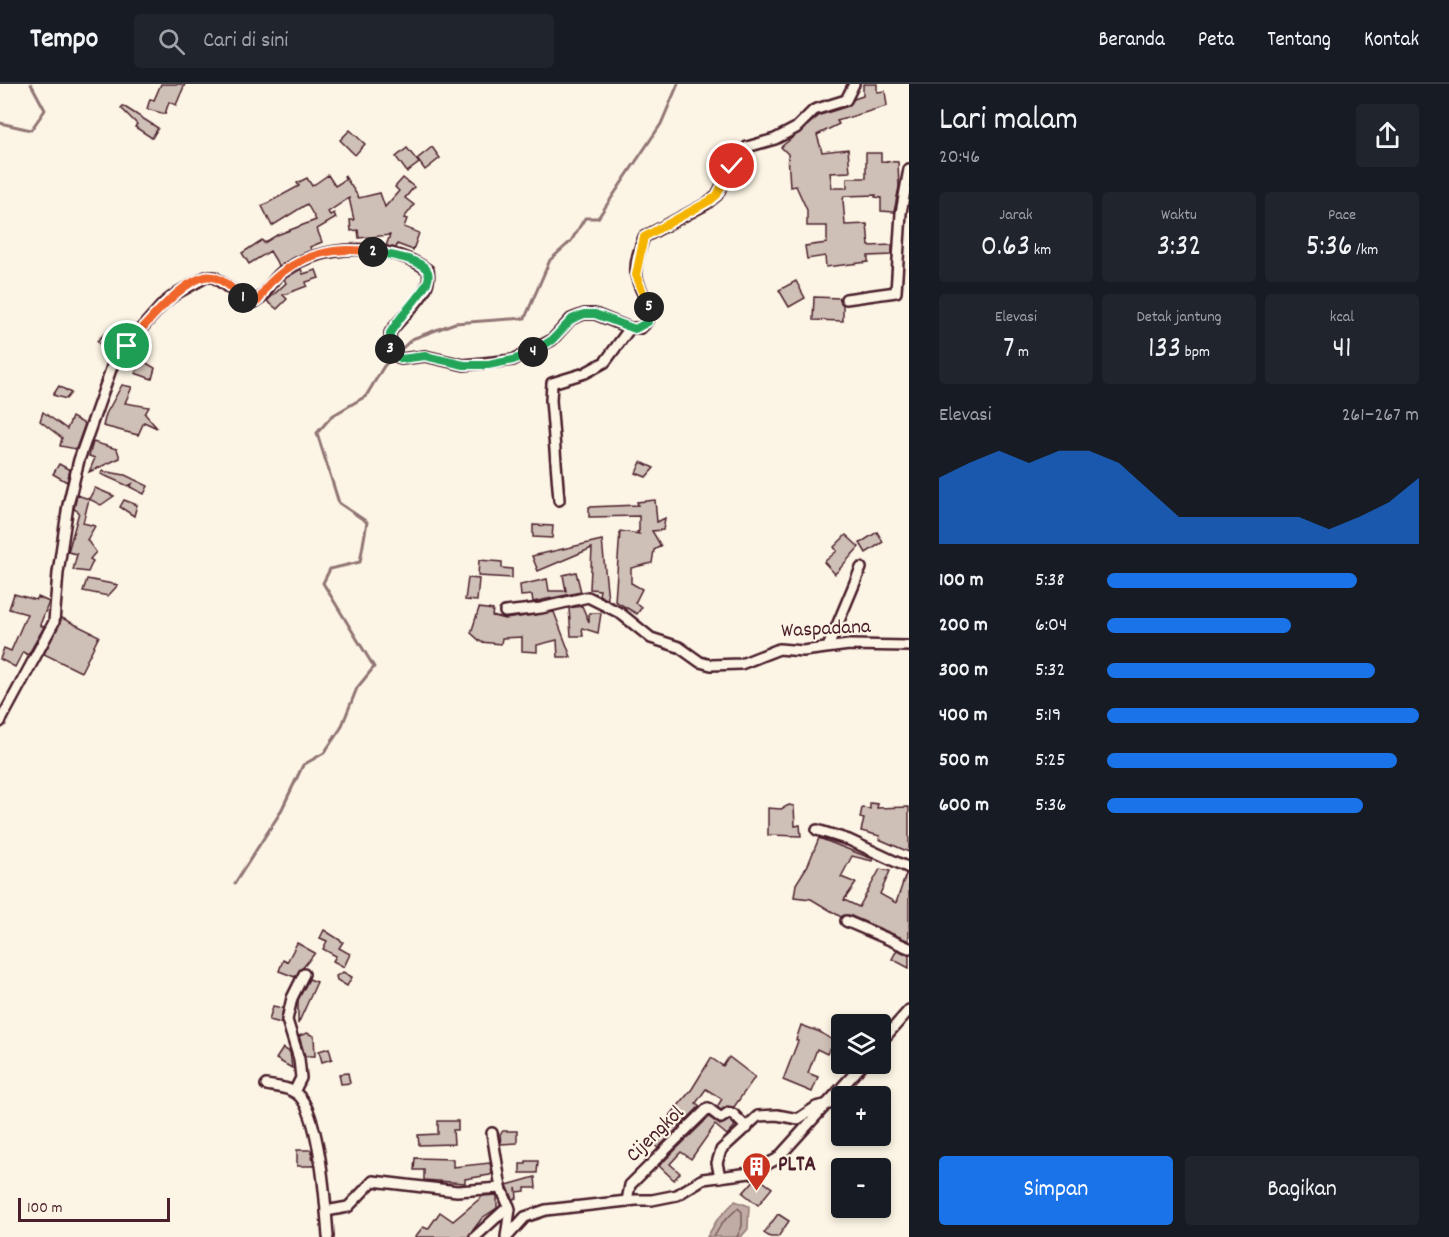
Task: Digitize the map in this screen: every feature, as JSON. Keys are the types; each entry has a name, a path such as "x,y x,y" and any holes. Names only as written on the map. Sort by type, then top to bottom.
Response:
{"street":[{"path":"0,722 54,622 57,573 68,506 79,460 107,375 115,358 164,303 177,293 206,277 214,277 248,302 258,301 268,284 282,271 311,256 331,250 359,250 406,258 428,270 430,277 423,292 390,333 395,354 409,360 425,356 464,365 513,360 552,340 572,319 584,314 595,314 630,328 641,328 650,317 650,309 636,275 644,237 706,204 717,195 732,166 747,147 775,139 796,128 814,110 842,102 850,94 854,84"},
{"path":"846,299 896,292 901,213 909,169"},
{"path":"559,500 551,400 552,383 585,373 605,362 630,328"},
{"path":"828,646 861,568"},
{"name":"Waspadana","path":"505,612 588,597 620,614 651,638 679,647 700,662 711,665 741,664 774,650 803,651 828,646 909,646"},
{"path":"817,830 849,840 909,868"},
{"path":"846,921 909,948"},
{"path":"294,1092 301,1078 299,1059 287,1020 292,998 304,974"},
{"path":"891,1031 909,1010"},
{"name":"Cijengkol","path":"506,1237 532,1214 627,1201 652,1200 678,1195 699,1180 745,1175 777,1159 854,1074"},
{"path":"266,1085 294,1092 307,1105 318,1143 328,1237"},
{"name":"Cijengkol","path":"720,1177 717,1162 721,1150 758,1116 777,1115 798,1119 816,1107 829,1104"},
{"name":"Cijengkol","path":"627,1201 630,1185 708,1108 721,1118 728,1113 733,1114 747,1128"},
{"path":"492,1133 501,1188 509,1206 510,1218 506,1237"},
{"path":"326,1211 348,1208 373,1181 457,1191 501,1188"},
{"path":"475,1237 509,1206"}],"water":[{"path":"735,1201 749,1206 748,1229 741,1237 707,1237 717,1220"}],"building":[{"path":"161,84 185,84 176,105 169,102 165,114 147,109 150,99 154,100"},
{"path":"863,84 877,84 877,92 885,91 887,106 837,121 839,124 817,135 822,152 848,149 850,172 830,173 832,188 847,188 847,178 866,178 866,153 881,153 881,161 898,162 899,187 894,212 881,211 881,198 875,197 876,195 844,196 843,200 845,225 867,224 869,246 892,245 892,255 868,256 868,262 826,267 825,256 807,259 805,246 827,243 827,226 807,226 807,210 796,186 790,187 788,154 781,147 820,115 848,106 854,99 863,96"},
{"path":"123,106 158,128 152,138 135,127 137,124 121,108"},
{"path":"350,130 365,144 355,155 340,140"},
{"path":"432,147 440,158 425,170 417,159"},
{"path":"407,148 419,163 407,172 396,157"},
{"path":"328,175 335,186 345,180 344,175 359,198 380,193 385,207 399,191 395,187 403,178 414,187 405,198 414,205 404,218 407,219 404,227 419,233 413,250 397,244 396,248 386,246 390,235 359,238 358,230 351,231 350,220 354,220 349,198 328,212 330,215 334,213 336,218 317,229 322,242 310,247 311,250 279,266 270,251 249,264 242,253 262,240 264,243 277,235 316,220 307,204 272,226 262,206 299,186 297,183 307,178 312,186"},
{"path":"301,269 303,274 316,270 319,278 306,282 307,286 283,295 287,299 277,309 267,301 286,283 284,279"},
{"path":"796,281 805,298 789,307 779,290"},
{"path":"814,297 840,298 843,305 843,321 813,320"},
{"path":"125,329 129,333 109,355 97,341 104,334 111,342"},
{"path":"143,361 155,368 152,379 135,373"},
{"path":"122,385 132,387 125,403 149,407 145,414 157,428 144,422 138,435 103,426 106,414"},
{"path":"59,386 71,393 66,399 53,395"},
{"path":"43,412 67,429 72,417 85,424 76,449 60,446 62,438 40,421"},
{"path":"93,442 117,449 120,458 89,472 95,458 89,456"},
{"path":"641,462 654,468 646,477 636,473"},
{"path":"59,464 70,470 67,482 53,474"},
{"path":"102,471 125,475 148,486 144,494 130,487 132,484 128,486 101,474"},
{"path":"95,488 114,496 101,505 89,499"},
{"path":"77,495 89,499 83,523 95,526 87,540 96,552 90,559 93,561 88,572 73,570 77,554 68,552 79,512 74,509"},
{"path":"124,500 137,505 134,516 120,507"},
{"path":"655,500 657,522 665,518 663,530 652,531 661,546 654,550 652,563 631,568 631,583 642,589 635,603 642,607 637,614 615,601 620,531 639,534 637,532 639,531 639,516 589,517 589,507 638,505 637,502"},
{"path":"533,525 553,526 552,538 533,537"},
{"path":"877,532 883,542 866,553 860,543"},
{"path":"846,535 859,547 835,574 824,562 837,551 834,547"},
{"path":"602,540 608,600 599,595 600,590 590,589 592,548 538,571 532,556"},
{"path":"479,560 502,562 502,568 512,569 512,578 478,576"},
{"path":"576,572 581,592 533,602 532,595 521,596 520,585 547,579 549,591 566,591 563,575"},
{"path":"468,578 479,579 477,601 465,600"},
{"path":"87,579 118,585 108,596 83,591"},
{"path":"14,594 36,600 38,597 49,602 40,625 44,627 28,655 23,652 15,667 0,659 4,648 11,651 27,614 9,609"},
{"path":"582,606 589,622 589,613 601,613 598,633 582,628 583,636 571,636 569,608"},
{"path":"479,608 493,610 492,616 505,619 554,612 571,657 558,657 557,640 537,645 537,652 522,651 522,637 502,638 501,644 481,642 471,633"},
{"path":"62,618 99,636 81,672 44,654"},
{"path":"870,803 878,804 877,808 909,807 909,852 879,839 880,836 861,831 864,819 860,818 862,808 870,809"},
{"path":"789,805 794,806 795,826 800,825 801,836 768,835 768,808 781,809"},
{"path":"819,838 873,859 872,861 852,856 841,877 856,883 844,900 859,907 880,869 890,871 880,894 896,903 906,874 909,875 909,941 849,915 841,917 811,899 794,897 796,884 808,865"},
{"path":"324,930 343,942 339,948 350,954 344,967 333,961 336,956 323,949 327,941 320,938"},
{"path":"297,943 315,953 295,977 279,971 283,960 287,962"},
{"path":"897,950 909,955 909,968 892,959"},
{"path":"343,972 352,977 347,986 337,980 336,976"},
{"path":"309,979 317,982 298,1024 298,1000"},
{"path":"273,1006 283,1008 281,1023 269,1020"},
{"path":"801,1025 831,1039 831,1050 829,1049 827,1054 817,1049 808,1073 818,1077 812,1092 783,1080 798,1041 796,1040"},
{"path":"307,1033 314,1036 315,1056 305,1056 299,1036"},
{"path":"283,1048 290,1052 292,1068 276,1059"},
{"path":"329,1048 332,1059 322,1062 319,1051"},
{"path":"729,1057 755,1077 734,1107 727,1106 721,1110 717,1107 722,1099 706,1089 696,1103 700,1106 658,1148 649,1141 692,1089 711,1058 723,1066"},
{"path":"348,1073 350,1083 341,1084 339,1074"},
{"path":"709,1117 720,1125 730,1120 735,1126 727,1135 715,1125 691,1159 681,1152 670,1164 680,1173 674,1180 659,1166"},
{"path":"438,1121 458,1121 458,1130 453,1130 454,1144 419,1145 418,1135 438,1134"},
{"path":"503,1131 517,1131 517,1143 501,1144 500,1134"},
{"path":"297,1150 311,1150 314,1166 297,1166"},
{"path":"415,1158 453,1159 453,1167 490,1163 492,1173 465,1179 465,1183 424,1180 424,1170 414,1170"},
{"path":"526,1161 538,1161 537,1173 520,1173 520,1164 526,1164"},
{"path":"535,1177 536,1188 525,1188 525,1191 517,1192 516,1188 517,1198 513,1199 507,1185"},
{"name":"PLTA","path":"757,1177 772,1188 758,1205 743,1193"},
{"path":"497,1195 497,1208 482,1218 468,1237 415,1237 423,1227 428,1229 440,1212 453,1221 483,1196"},
{"path":"778,1214 789,1221 778,1237 770,1237 764,1233"}],"waterway":[{"path":"0,123 31,130 45,110 31,84"},
{"path":"235,883 280,813 303,765 324,753 341,728 357,688 374,667 323,583 330,569 360,562 367,522 339,503 317,433 332,416 366,396 384,366 412,339 455,323 525,318 550,260 571,241 585,218 598,218 661,124 678,84"}],"place":[{"name":"PLTA","path":"757,1192"}],"route":[{"path":"127,346 164,303 206,277 214,277 248,302 255,302 261,299 268,284 282,271 311,256 331,250 359,250 406,258 428,270 430,277 423,292 390,333 391,351 401,359 409,360 425,356 464,365 488,365 513,360 533,352 552,340 572,319 584,314 595,314 630,328 641,328 650,317 650,309 636,275 636,266 644,237 706,204 717,195 732,166"}]}
